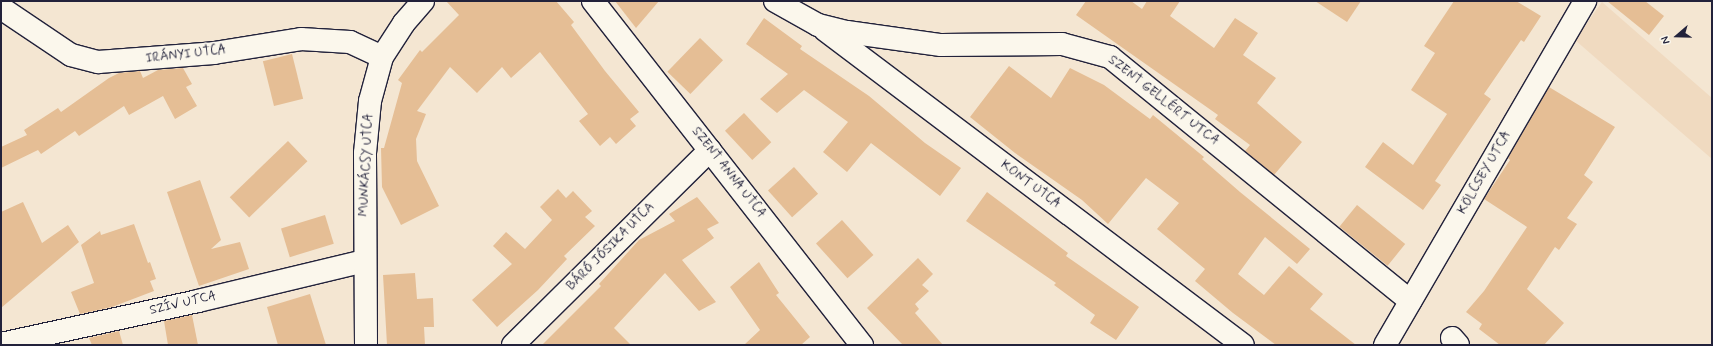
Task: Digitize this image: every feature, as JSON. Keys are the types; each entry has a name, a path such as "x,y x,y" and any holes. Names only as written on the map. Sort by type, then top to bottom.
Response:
{"street":[{"name":"MUNKÁCSY UTCA","path":"366,345 364,261 365,153 370,101 382,57 404,23 423,1"},
{"name":"SZENT ANNA UTCA","path":"593,1 862,345"},
{"name":"SZENT GELLÉRT UTCA","path":"775,1 818,24 846,32 941,46 1062,44 1110,57 1410,301"},
{"name":"KÖLCSEY UTCA","path":"1385,345 1585,1"},
{"name":"IRÁNYI UTCA","path":"1,8 65,52 98,62 214,53 301,39 350,42 382,57"},
{"name":"KONT UTCA","path":"818,24 1243,345"},
{"name":"BÁRÓ JÓSIKA UTCA","path":"513,345 710,150"},
{"name":"SZÍV UTCA","path":"1,344 198,301 364,261"}],"shaded area":[{"path":"1602,2 1712,98 1712,159 1575,40"}],"building":[{"path":"446,1 556,1 574,22 571,25 605,71 639,112 630,119 636,126 616,144 610,137 600,146 579,121 588,114 540,52 511,78 502,67 477,93 450,67 417,111 426,114 416,139 417,161 439,206 401,225 382,187 381,148 384,148 402,83 398,80 420,50 422,52 459,15"},
{"path":"615,1 659,1 636,28"},
{"path":"1086,1 1131,1 1142,9 1147,1 1180,1 1170,16 1214,48 1235,18 1258,33 1243,55 1276,78 1257,103 1302,142 1274,175 1245,151 1250,145 1215,119 1218,115 1076,15"},
{"path":"1315,1 1361,1 1347,22"},
{"path":"1454,1 1516,1 1541,16 1524,42 1521,40 1484,94 1491,99 1435,181 1441,185 1423,210 1365,167 1383,142 1413,165 1447,114 1411,90 1435,53 1424,46"},
{"path":"1607,1 1645,1 1664,16 1649,35"},
{"path":"764,18 802,46 800,49 869,96 925,143 961,168 940,196 871,143 847,172 823,152 848,122 804,90 777,113 760,99 788,74 746,44"},
{"path":"700,38 723,60 690,94 667,72"},
{"path":"292,54 303,99 274,106 263,61"},
{"path":"1009,66 1051,98 1070,68 1104,85 1150,119 1153,115 1204,157 1202,159 1240,192 1310,249 1297,264 1265,237 1238,274 1264,295 1289,266 1323,294 1310,309 1356,345 1276,345 1233,313 1195,281 1205,269 1157,229 1179,203 1146,178 1108,224 1082,200 1015,153 970,117"},
{"path":"183,68 192,84 186,87 197,106 175,119 163,96 129,115 124,106 79,136 75,131 41,154 38,150 1,168 1,147 27,135 24,130 58,108 61,112 109,78 119,73 140,71 143,78 158,70"},
{"path":"1549,87 1615,127 1584,175 1593,182 1567,218 1577,224 1559,250 1555,247 1527,289 1564,323 1544,345 1500,345 1479,329 1482,324 1466,312 1484,291 1527,227 1484,199 1510,160 1508,158"},
{"path":"744,113 771,142 752,160 725,131"},
{"path":"288,141 307,161 249,217 230,197"},
{"path":"794,167 818,194 792,217 768,190"},
{"path":"200,180 221,240 211,249 240,242 249,269 199,286 167,192"},
{"path":"558,189 566,198 573,191 592,211 585,217 595,226 564,256 567,259 538,290 497,327 472,300 512,264 493,246 506,232 525,249 552,220 540,207"},
{"path":"987,192 1068,253 1066,256 1139,307 1116,340 1090,323 1095,315 1054,285 1056,283 966,221"},
{"path":"697,197 719,223 707,229 714,238 682,260 716,302 699,311 665,273 614,328 631,345 542,345 601,286 599,284 639,240 675,221 669,214"},
{"path":"23,202 42,243 68,225 79,242 1,308 1,212"},
{"path":"1357,205 1405,244 1388,266 1339,227"},
{"path":"325,215 334,244 290,257 281,228"},
{"path":"842,220 873,255 847,278 816,243"},
{"path":"134,224 148,263 150,262 156,279 150,281 154,291 112,307 80,314 71,292 94,283 81,245 100,231 101,235"},
{"path":"918,258 933,274 922,285 929,291 915,304 919,309 915,313 943,345 903,345 867,308"},
{"path":"759,262 779,293 776,295 810,337 801,345 744,345 760,330 730,287"},
{"path":"415,273 417,299 433,298 434,327 424,327 425,345 387,345 383,275"},
{"path":"310,294 326,345 278,345 267,307"},
{"path":"192,315 198,345 168,345 164,321"},
{"path":"119,331 123,345 92,345 89,338"}]}
